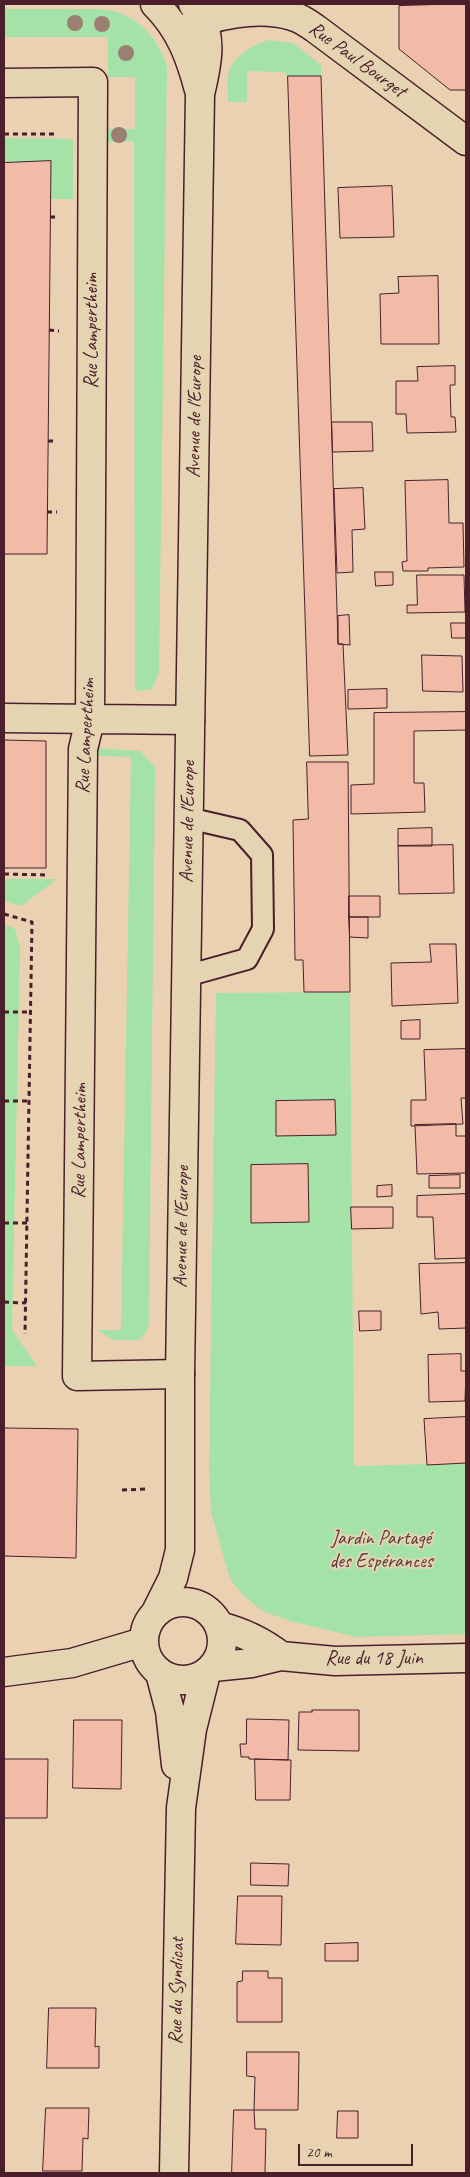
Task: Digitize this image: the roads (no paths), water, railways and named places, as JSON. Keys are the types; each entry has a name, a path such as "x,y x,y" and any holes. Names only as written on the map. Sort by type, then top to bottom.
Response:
{"street":[{"name":"Avenue de l'Europe","path":"163,6 188,52 200,94"},
{"name":"Rue Paul Bourget","path":"179,33 198,12 216,16 291,9 466,141"},
{"name":"Avenue de l'Europe","path":"156,1612 173,1578 180,1550 180,1374 200,94 209,46 198,12"},
{"name":"Rue Lampertheim","path":"4,83 93,82 90,720 83,749 77,1376 180,1374"},
{"path":"4,718 190,720"},
{"name":"Avenue de l'Europe","path":"180,1550 189,1577 212,1617"},
{"path":"212,1617 222,1636 222,1648 218,1659 209,1670 197,1678 170,1679 151,1665 143,1642 145,1630 156,1612 165,1606 184,1602 194,1603 212,1617 234,1630 264,1643 281,1656"},
{"path":"4,1672 72,1664 143,1642"},
{"name":"Rue du 18 Juin","path":"209,1670 281,1656 335,1661 466,1658"},
{"name":"Rue du Syndicat","path":"174,2173 181,1808 192,1729 209,1670"},
{"name":"Rue du Syndicat","path":"160,1673 170,1711 181,1808"}],"lane":[{"path":"186,976 247,959 263,929 262,855 240,830 188,818"}],"park label":[{"name":"Jardin Partagé des Espérances","path":"381,1550"}]}
